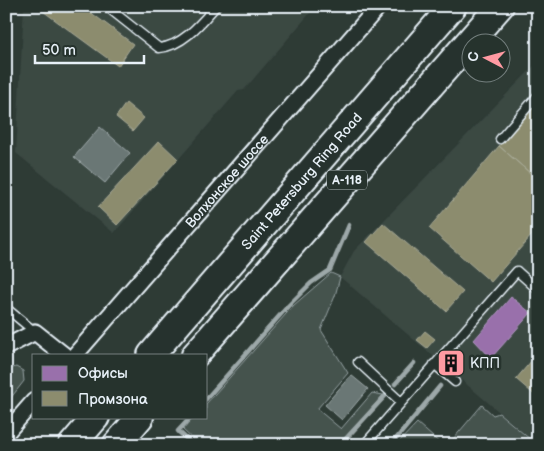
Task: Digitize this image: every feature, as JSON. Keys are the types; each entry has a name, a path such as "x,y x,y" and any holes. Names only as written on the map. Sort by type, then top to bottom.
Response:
{"highway":[{"name":"Saint Petersburg Ring Road","path":"152,354 453,6"},
{"name":"А-118","path":"196,354 500,6"},
{"path":"72,445 95,418"},
{"path":"116,445 139,418"}],"street":[{"name":"Волхонское шоссе","path":"75,354 379,6"},
{"path":"6,347 35,332 63,354"},
{"path":"6,433 32,403"}],"lane":[{"path":"106,6 159,48 169,48 197,28 216,6"},
{"path":"500,139 538,95"},
{"path":"364,445 517,271 538,290"},
{"path":"6,308 35,332"},
{"path":"358,362 402,402"},
{"path":"434,364 455,382"}],"shaded area":[{"path":"24,6 316,6 244,90 238,91 114,233 16,153"},
{"path":"538,62 538,445 340,277 354,251"},
{"path":"100,127 130,153 105,183 74,157"},
{"path":"331,273 340,277 335,296 321,330 348,373 317,409 341,429 372,393 383,395 340,445 199,445 183,430 193,418 208,418 208,402 294,305"},
{"path":"16,367 23,371 24,381 6,404 6,370"},
{"path":"351,375 368,389 342,420 325,405"},
{"path":"482,405 493,415 499,413 537,445 448,445"},
{"path":"417,423 442,445 396,445"}],"building: Офисы":[{"path":"511,297 531,313 491,358 474,340"}],"building: Промзона":[{"path":"36,6 82,6 133,44 118,66"},
{"path":"538,102 538,180 499,146"},
{"path":"126,103 144,118 133,131 116,117"},
{"path":"159,141 178,159 117,225 98,207"},
{"path":"499,146 538,180 538,228 491,282 429,228"},
{"path":"383,223 463,292 446,311 366,242"},
{"path":"425,331 435,339 427,348 417,340"},
{"path":"538,353 538,398 516,379"},
{"name":"КПП","path":"449,356 458,364 452,370 443,362"}],"waterway":[{"path":"208,397 289,305 311,283 330,270 349,225"},
{"path":"395,384 414,363"},
{"path":"391,445 440,386"},
{"path":"340,445 385,396"},
{"path":"190,418 178,431 193,445"}],"place":[{"name":"КПП","path":"451,363"}]}
